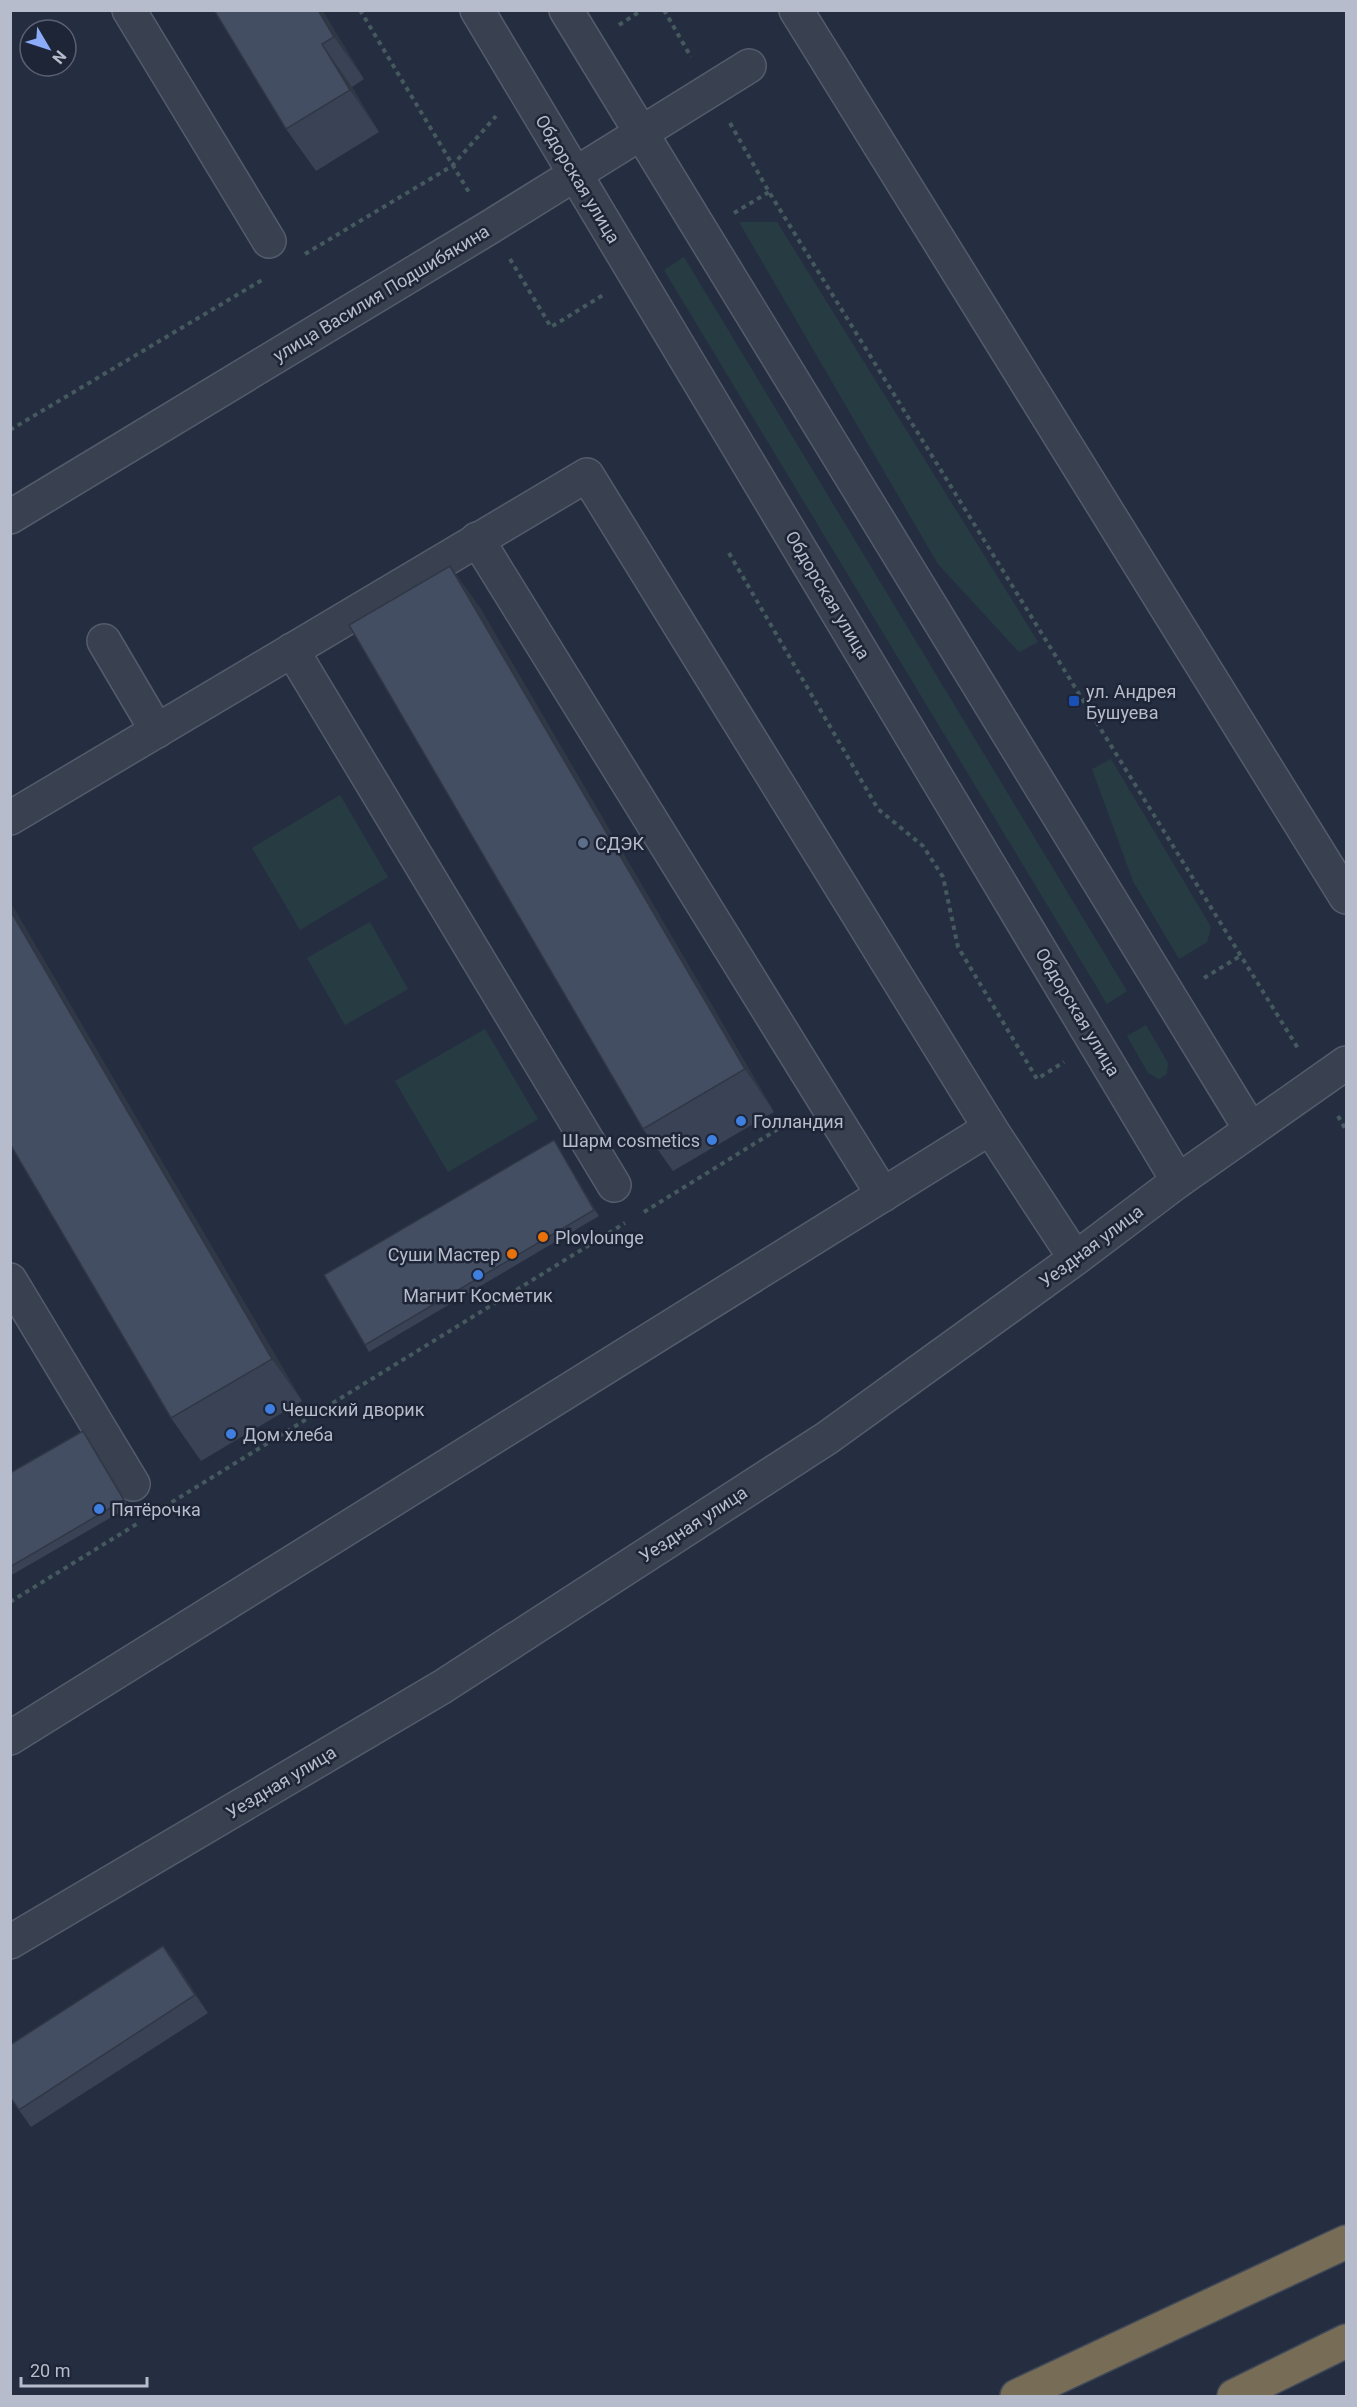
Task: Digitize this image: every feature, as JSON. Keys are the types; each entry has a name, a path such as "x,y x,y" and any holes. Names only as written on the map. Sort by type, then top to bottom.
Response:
{"highway":[{"path":"1017,2397 1347,2242"},
{"path":"1234,2397 1347,2341"}],"street":[{"path":"129,10 269,240"},
{"name":"Обдорская улица","path":"477,10 1178,1181"},
{"path":"566,10 1251,1130"},
{"path":"796,10 1347,897"},
{"name":"улица Василия Подшибякина","path":"10,517 642,134 749,66"},
{"path":"10,818 587,475 990,1128 1075,1258"},
{"path":"477,539 882,1195"},
{"path":"104,640 156,730"},
{"path":"292,650 614,1185"},
{"name":"Уездная улица","path":"10,1941 442,1687 827,1438 1178,1181 1347,1063"},
{"path":"10,1738 990,1128"},
{"path":"10,1280 133,1484"}],"path":[{"path":"360,10 452,166"},
{"path":"586,45 642,10"},
{"path":"664,10 769,192 1347,1131"},
{"path":"298,258 452,166 523,87"},
{"path":"10,430 267,277"},
{"path":"640,1215 792,1121"},
{"path":"163,1508 630,1221"},
{"path":"10,1602 142,1521"}],"green space":[{"path":"739,222 777,222 1038,642 1019,652 938,564"},
{"path":"684,257 1127,991 1107,1004 664,270"},
{"path":"1111,759 1211,927 1207,942 1179,959 1133,881 1092,769"},
{"path":"340,795 388,877 300,930 252,848"},
{"path":"370,922 408,989 345,1025 307,958"},
{"path":"1146,1025 1168,1063 1167,1074 1159,1079 1148,1073 1127,1036"},
{"path":"485,1029 538,1119 448,1172 395,1081"}],"building":[{"path":"214,10 318,10 334,37 322,44 350,90 286,129"},
{"path":"450,566 745,1069 643,1129 349,625"},
{"path":"10,910 272,1359 171,1418 10,1144"},
{"path":"554,1140 594,1210 365,1345 324,1275"},
{"path":"83,1431 124,1500 10,1567 10,1473"},
{"path":"163,1946 195,1995 19,2110 10,2097 10,2045"}],"place":[{"name":"ул. Андрея Бушуева","path":"1074,701"},
{"name":"СДЭК","path":"583,843"},
{"name":"Голландия","path":"741,1121"},
{"name":"Шарм cosmetics","path":"712,1140"},
{"name":"Plovlounge","path":"543,1237"},
{"name":"Суши Мастер","path":"512,1254"},
{"name":"Магнит Косметик","path":"478,1275"},
{"name":"Чешский дворик","path":"270,1409"},
{"name":"Дом хлеба","path":"231,1434"},
{"name":"Пятёрочка","path":"99,1509"}]}
